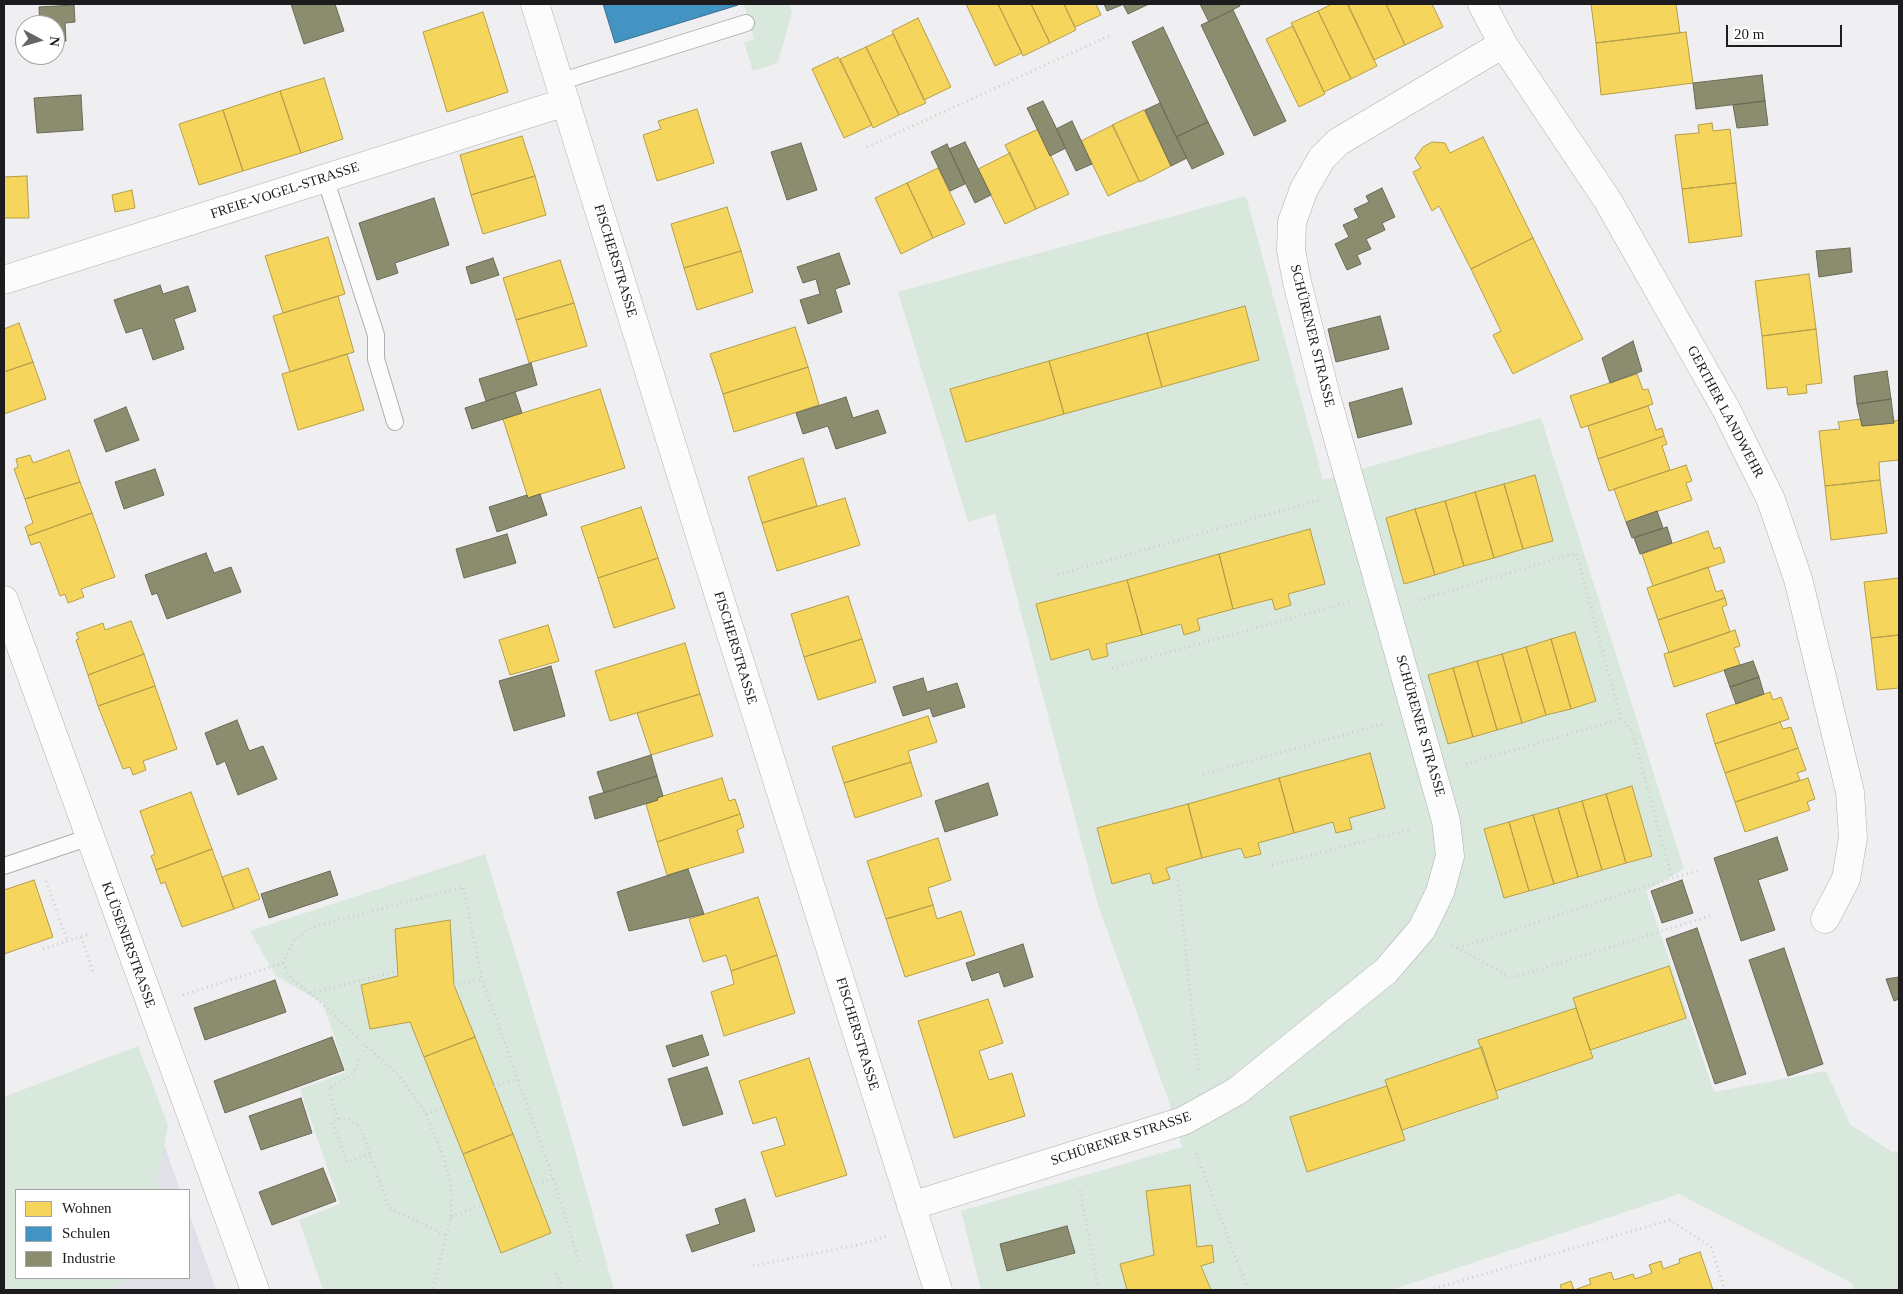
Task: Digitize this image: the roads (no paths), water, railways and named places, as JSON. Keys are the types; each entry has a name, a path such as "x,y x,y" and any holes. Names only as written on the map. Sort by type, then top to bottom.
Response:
{"street":[{"name":"FISCHERSTRASSE","path":"536,4 938,1290"},
{"name":"GERTHER LANDWEHR","path":"1482,4 1503,44 1608,202 1742,437 1771,500 1798,579 1850,792 1853,838 1846,879 1825,919"},
{"name":"SCHÜRENER STRASSE","path":"914,1217 1076,1154 1193,1116 1237,1091 1386,971 1422,929 1440,892 1450,856 1446,820 1353,490 1297,282 1291,250 1292,222 1304,189 1322,158 1338,142 1503,44"},
{"name":"FREIE-VOGEL-STRASSE","path":"4,280 325,178 563,92"},
{"name":"KLÜSENERSTRASSE","path":"4,600 120,924 255,1290"}],"lane":[{"path":"563,92 746,23"},
{"path":"325,178 376,335 376,359 395,422"},
{"path":"4,866 90,837"}]}
